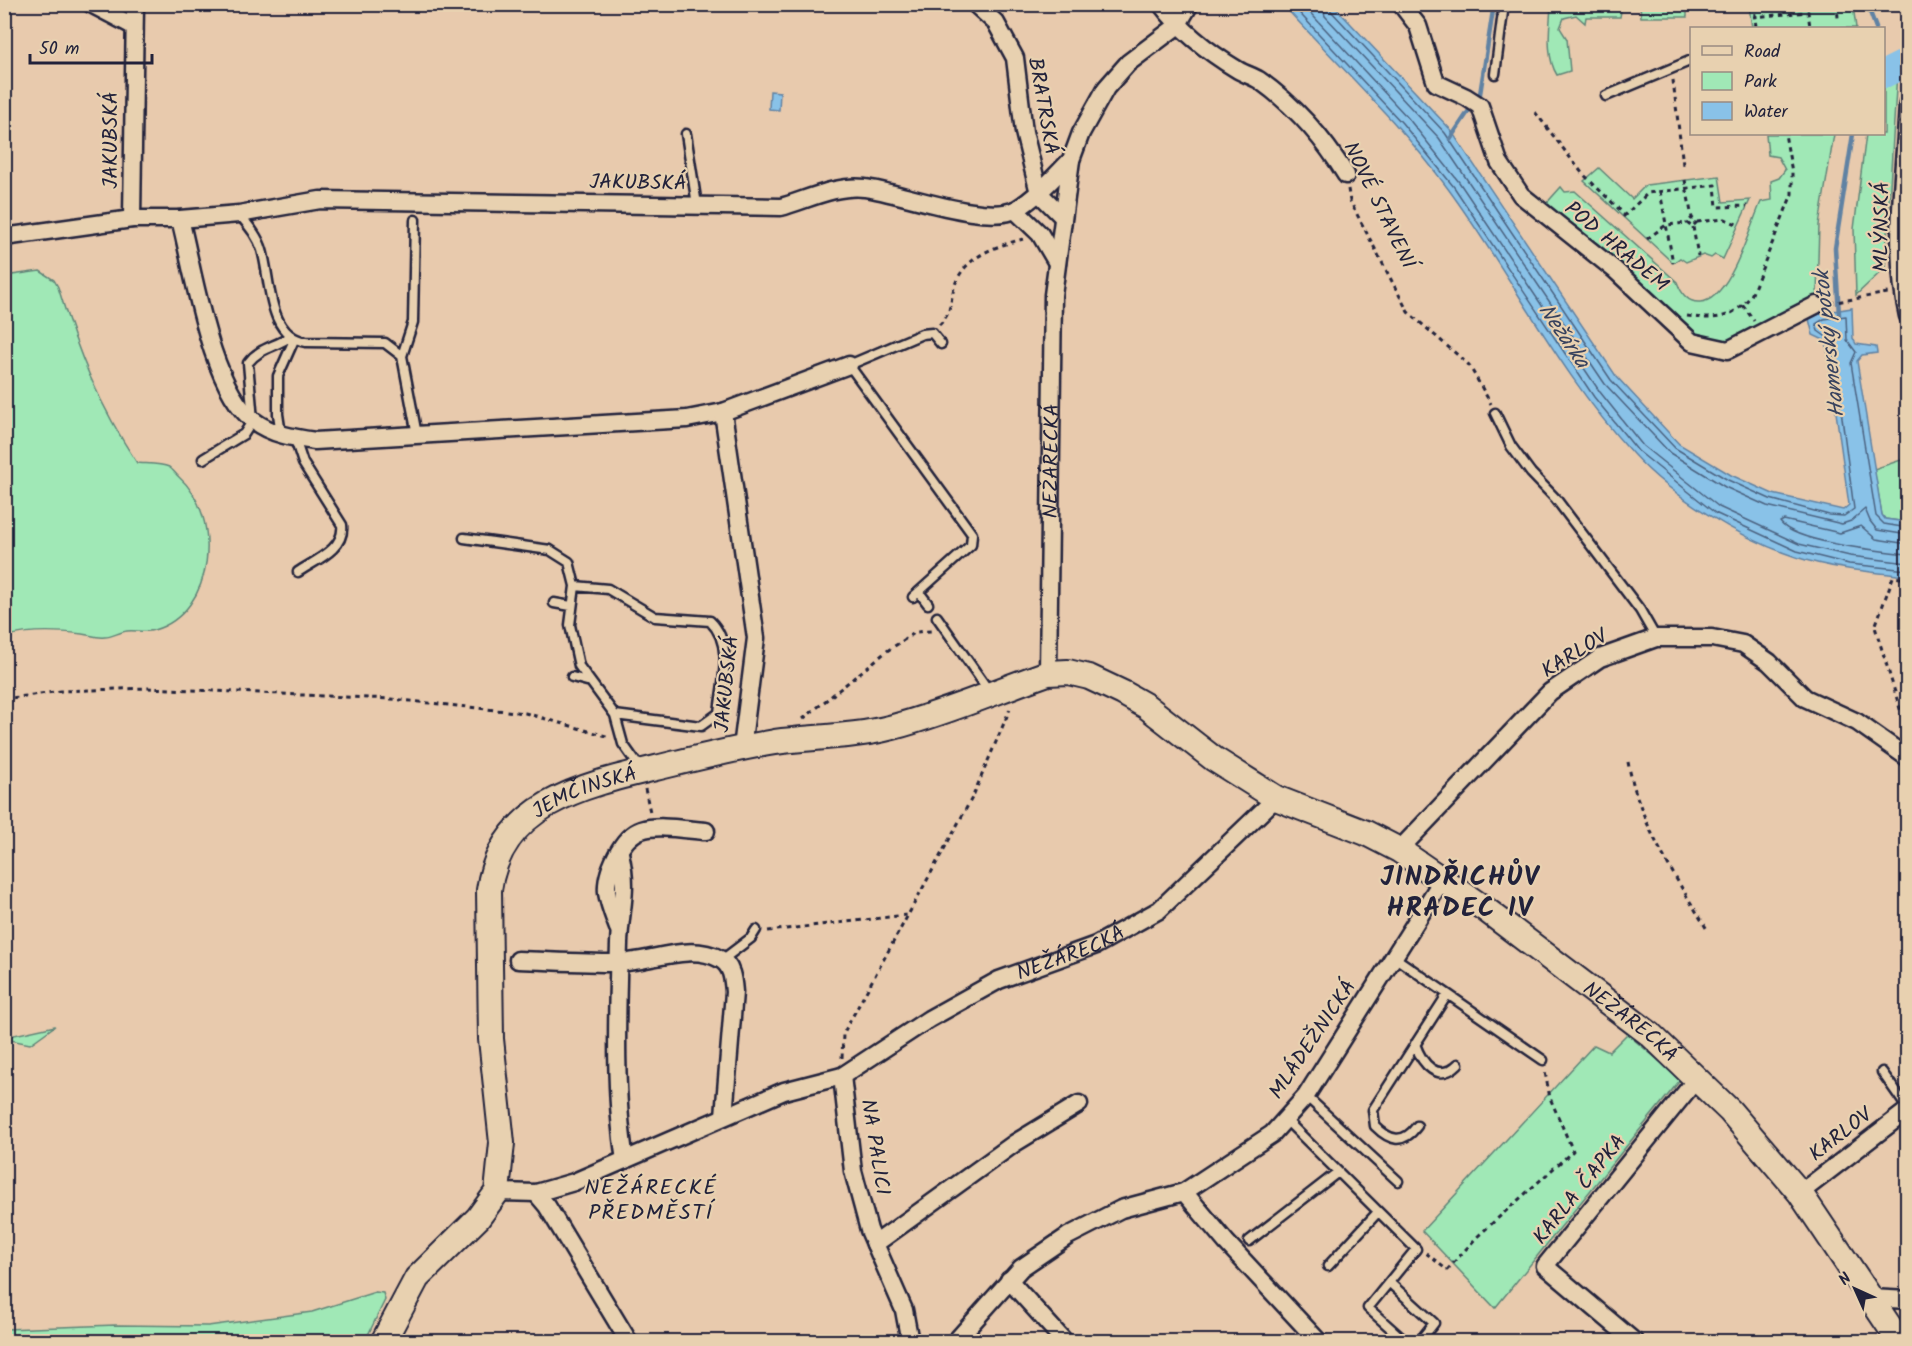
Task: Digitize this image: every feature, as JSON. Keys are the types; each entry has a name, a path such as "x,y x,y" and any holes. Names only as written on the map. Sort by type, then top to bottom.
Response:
{"street":[{"path":"91,4 133,26"},
{"name":"JAKUBSKÁ","path":"132,219 135,4"},
{"name":"BRATRSKÁ","path":"975,4 996,23 1015,58 1024,132 1039,193"},
{"path":"1161,4 1178,26"},
{"name":"NEŽÁRECKÁ","path":"1190,4 1178,26 1128,63 1106,88 1081,133 1071,160 1053,295 1048,674 1068,672 1089,677 1123,693 1146,706 1214,759 1276,798 1366,833 1399,850 1443,879 1651,1035 1698,1077 1800,1193 1899,1341"},
{"name":"POD HRADEM","path":"1401,4 1418,26 1436,83 1473,102 1499,162 1521,195 1615,270 1692,342 1728,350 1816,306"},
{"name":"NOVÉ STAVENÍ","path":"1178,26 1189,37 1239,70 1257,79 1283,100 1329,147 1346,175"},
{"name":"MLÝNSKÁ","path":"1908,103 1902,214 1902,291 1908,316"},
{"path":"1057,263 1040,234 1015,210 1039,193 1071,160"},
{"name":"JAKUBSKÁ","path":"4,237 132,219 180,219 239,214 321,200 781,207 841,190 863,187 950,208 1005,213 1015,210"},
{"path":"1039,193 1063,217"},
{"path":"180,219 215,358 228,390 238,405 253,420 288,436 315,441 687,419 723,412 849,365"},
{"name":"JAKUBSKÁ","path":"723,412 756,638 742,748"},
{"name":"KARLOV","path":"1399,850 1550,692 1600,658 1656,638 1712,638 1743,644 1769,662 1805,698 1857,722 1908,758"},
{"name":"JEMČINSKÁ","path":"497,1192 502,1143 491,1039 489,890 492,869 506,840 537,810 593,783 642,771 742,748 891,728 1048,674"},
{"name":"NEŽÁRECKÁ","path":"842,1076 929,1019 999,980 1096,945 1159,910 1276,798"},
{"path":"625,1160 620,1130 618,963 619,932 626,889 620,854 634,833 653,828 706,831"},
{"name":"MLÁDEŽNICKÁ","path":"955,1341 1009,1280 1068,1236 1121,1209 1184,1192 1272,1134 1306,1096 1443,879"},
{"path":"518,960 618,963 697,952 722,960 727,964 732,976 734,992 724,1116"},
{"name":"NA PALICI","path":"497,1192 536,1193 574,1182 784,1091 842,1076 853,1171 875,1245 904,1310 910,1341"},
{"name":"KARLA ČAPKA","path":"1635,1341 1545,1266 1698,1077"},
{"path":"875,1245 1015,1143 1079,1104"},
{"name":"KARLOV","path":"1800,1193 1908,1110"},
{"path":"383,1341 417,1278 478,1218 497,1192"},
{"path":"1184,1192 1226,1242 1319,1341"},
{"path":"536,1193 547,1206 630,1341"},
{"path":"1009,1280 1065,1341"},
{"path":"1872,1298 1908,1300"}],"lane":[{"path":"1495,74 1504,4"},
{"path":"1606,96 1690,61"},
{"path":"686,134 697,205"},
{"path":"239,214 262,249 276,317 292,338"},
{"path":"415,220 413,322 402,356 417,435"},
{"path":"928,604 916,595 971,545 972,534 849,365 922,334 932,333 941,344"},
{"path":"292,338 278,376 278,414 303,463 342,525 343,533 335,547 298,572"},
{"path":"203,459 244,434 253,420 248,363 262,349 277,346 292,338 384,343 402,356"},
{"path":"1495,413 1511,446 1532,474 1556,498 1640,610 1656,638"},
{"path":"464,538 559,554 569,562 575,586 570,625 579,666 587,681 615,716 623,744 642,771"},
{"path":"575,586 608,589 655,616 710,621 718,629 726,649 719,713 712,721 701,726 615,716"},
{"path":"554,603 571,606"},
{"path":"937,617 991,694"},
{"path":"572,677 587,681"},
{"path":"722,960 751,938 755,931"},
{"path":"1394,957 1543,1060"},
{"path":"1416,1126 1408,1137 1391,1140 1375,1126 1372,1119 1373,1110 1447,995"},
{"path":"1415,1044 1421,1059 1434,1072 1443,1073 1458,1064"},
{"path":"1882,1072 1908,1110"},
{"path":"1306,1096 1398,1182"},
{"path":"1285,1119 1416,1249 1368,1308 1406,1341"},
{"path":"1249,1241 1338,1172"},
{"path":"1328,1266 1378,1212"},
{"path":"1390,1283 1434,1323 1419,1341"}],"path":[{"path":"1754,4 1753,17 1756,27"},
{"path":"1837,4 1838,18"},
{"path":"1900,4 1903,54 1901,78"},
{"path":"1753,17 1808,12 1810,27"},
{"path":"1672,69 1683,165"},
{"path":"1536,112 1582,173 1624,216 1648,193 1715,185 1718,207 1747,206"},
{"path":"1685,315 1715,320 1743,305 1751,296 1792,194 1792,172 1785,135"},
{"name":"NOVÉ STAVENÍ","path":"1346,175 1350,201 1408,312 1469,365 1495,413"},
{"path":"1685,180 1692,218 1697,222 1725,219 1738,225"},
{"path":"1660,191 1673,263"},
{"path":"1688,223 1692,218"},
{"path":"1697,222 1694,227 1698,256"},
{"path":"1647,239 1666,225 1688,223 1694,227"},
{"path":"932,333 948,317 959,271 984,252 1031,237"},
{"path":"1816,306 1902,291"},
{"path":"1908,579 1893,577 1875,627 1905,724 1908,758"},
{"path":"785,741 808,712 887,651 916,632 947,632"},
{"path":"842,1076 843,1035 973,796 1021,682"},
{"path":"4,699 61,691 148,688 391,699 525,713 599,732 623,744"},
{"path":"1628,762 1634,794 1643,818 1661,855 1708,931"},
{"path":"642,771 653,828"},
{"path":"755,931 908,915"},
{"path":"1416,1249 1428,1254 1447,1270 1477,1237 1573,1151 1550,1098 1543,1060"}],"green space":[{"path":"1551,5 1622,5 1620,17 1586,17 1585,23 1576,15 1564,18 1560,28 1567,39 1570,71 1557,75 1550,50"},
{"path":"1640,5 1690,5 1691,7 1687,8 1687,17 1641,17"},
{"path":"1853,5 1856,27 1752,27 1749,6"},
{"path":"1897,72 1885,268 1856,295 1854,229 1866,135 1885,135 1885,78"},
{"path":"1766,135 1834,135 1819,225 1817,295 1734,341 1693,335 1544,206 1561,187 1565,192 1575,191 1677,282 1686,296 1692,301 1700,302 1711,298 1721,289 1738,261 1761,202 1772,200 1771,181 1779,178 1785,170 1778,157 1768,155"},
{"path":"1599,168 1632,199 1646,185 1719,176 1723,202 1750,200 1723,259 1715,255 1711,258 1703,255 1686,262 1680,258 1673,263 1584,181"},
{"path":"40,271 54,280 58,287 73,334 91,378 111,420 137,463 170,468 193,494 202,515 207,538 206,561 201,584 190,604 175,620 154,630 127,631 102,637 43,632 5,637 5,276"},
{"path":"1907,458 1907,522 1885,519 1882,515 1874,469"},
{"path":"55,1026 30,1044 5,1039 5,1037"},
{"path":"1627,1034 1681,1079 1495,1308 1422,1231 1594,1045 1609,1052"},
{"path":"375,1292 383,1293 385,1300 365,1341 5,1341 5,1329 116,1325 208,1326 312,1312"}],"water":[{"name":"Nežárka","path":"1283,5 1333,5 1450,129 1616,376 1679,444 1731,475 1773,494 1843,510 1849,505 1826,341 1813,335 1809,319 1821,313 1852,308 1853,338 1856,344 1876,347 1877,353 1862,355 1857,361 1882,515 1885,519 1907,522 1907,576 1851,570 1796,557 1775,549 1708,515 1667,486 1649,470 1607,424 1582,392 1472,223 1430,165 1390,118"},
{"path":"770,91 780,92 779,110 769,109"}],"waterway":[{"path":"1477,99 1480,94 1494,4"},
{"name":"Hamerský potok","path":"1867,4 1876,27"},
{"path":"1885,74 1908,62"},
{"path":"1450,139 1472,106"},
{"name":"Hamerský potok","path":"1839,315 1835,248 1853,135"}],"district":[{"name":"JINDŘICHŮV HRADEC IV","path":"1460,892"},
{"name":"NEŽÁRECKÉ PŘEDMĚSTÍ","path":"651,1198"}]}
